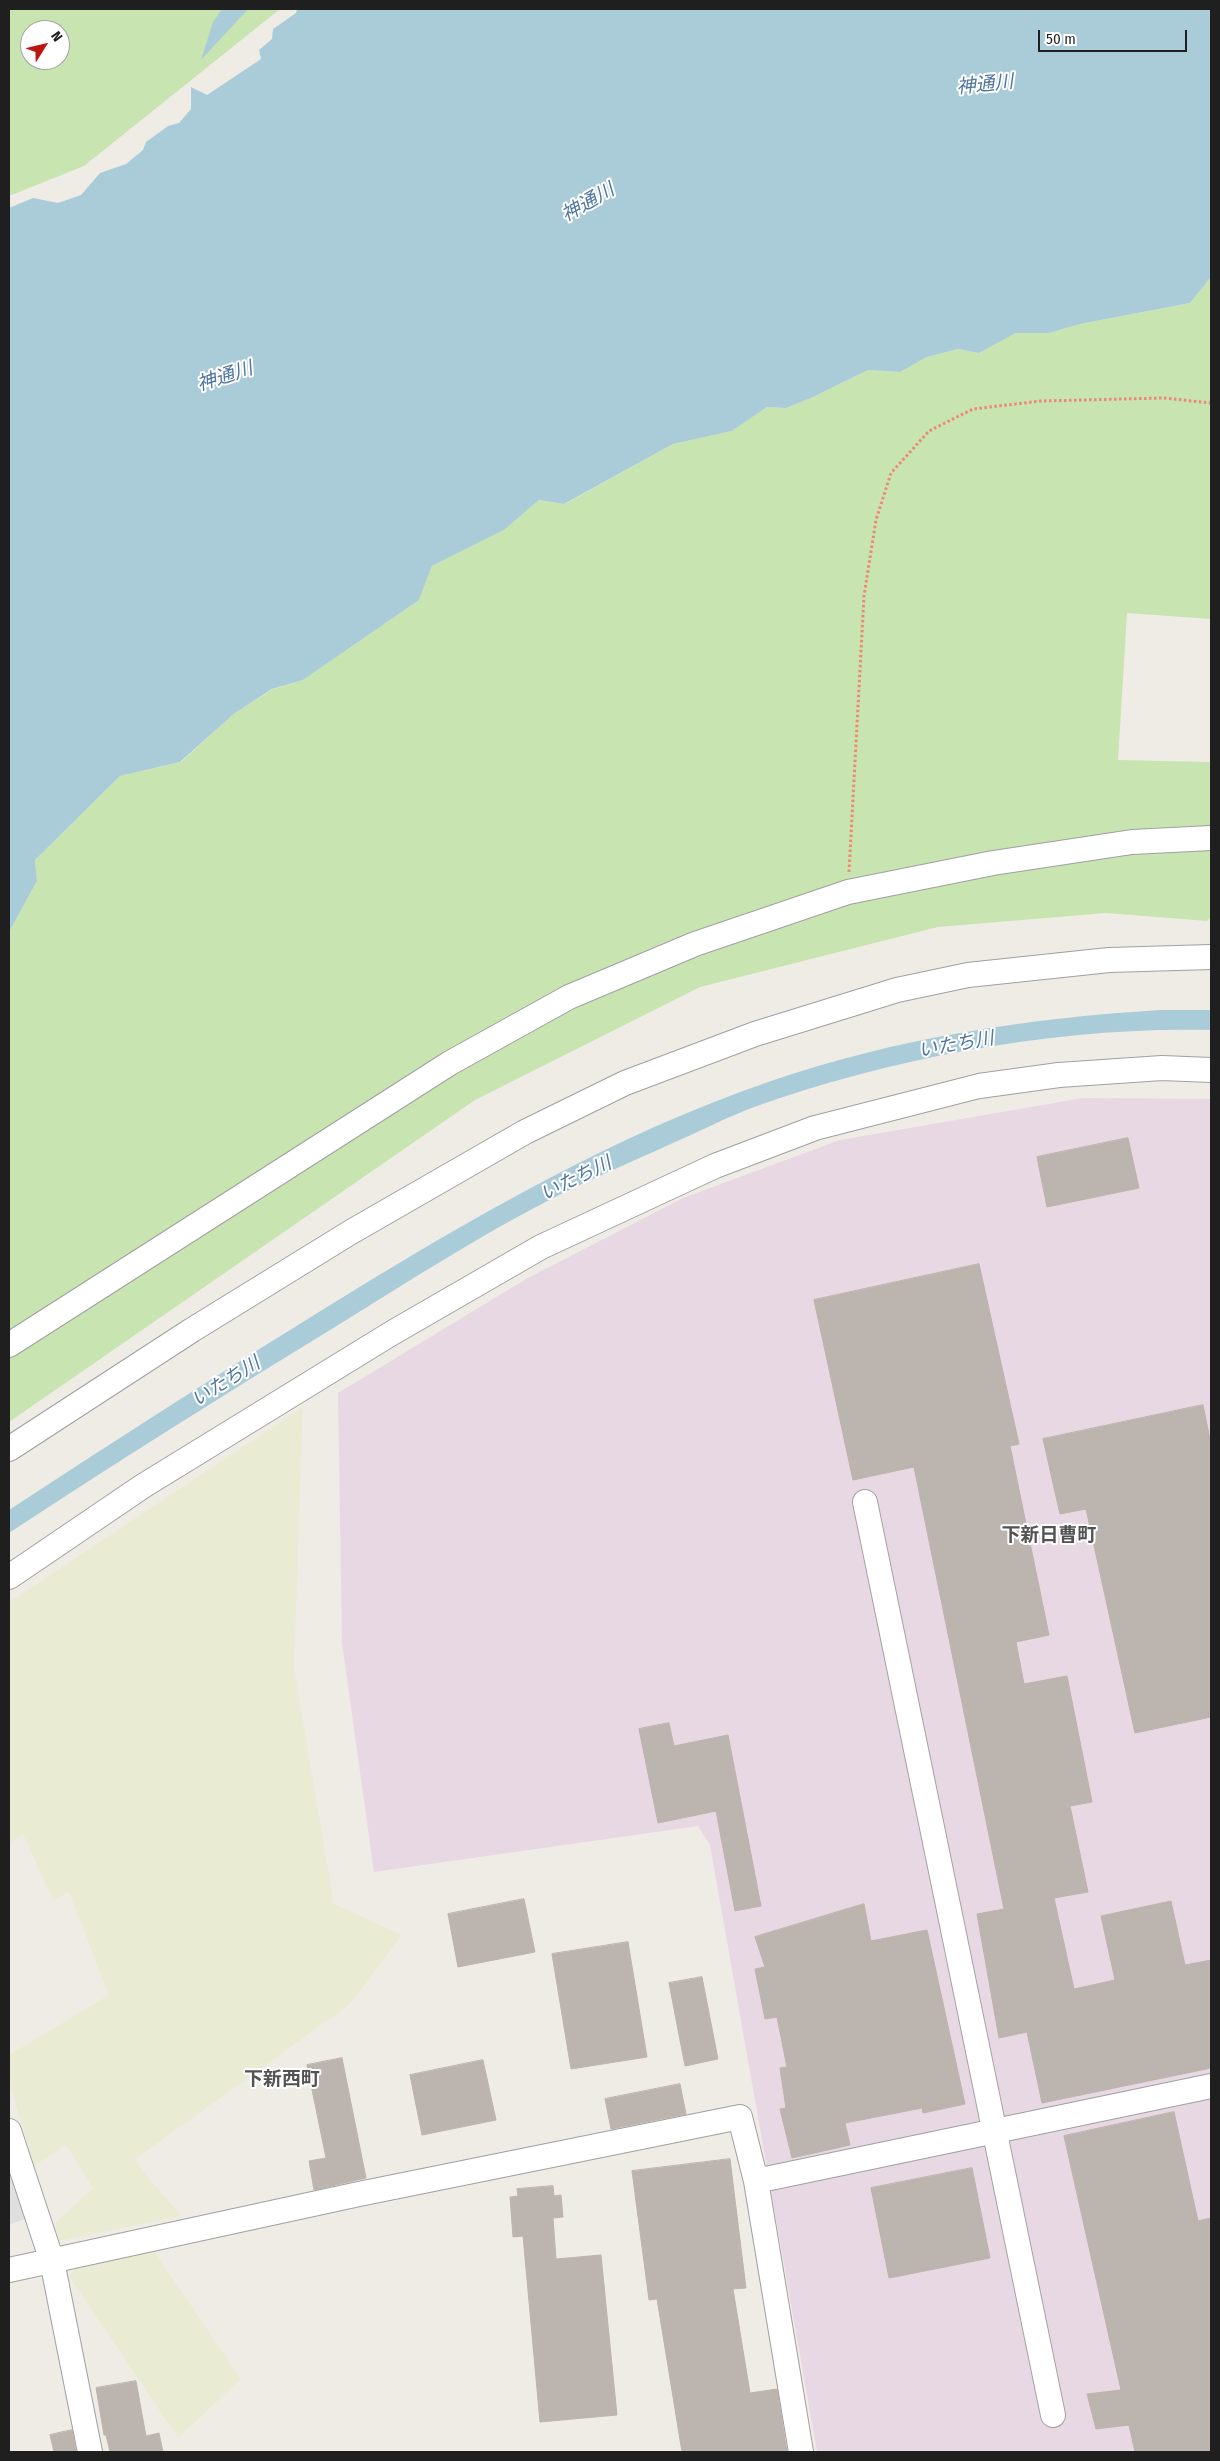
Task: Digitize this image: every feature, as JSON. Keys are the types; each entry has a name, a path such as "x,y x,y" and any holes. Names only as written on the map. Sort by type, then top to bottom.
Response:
{"street":[{"path":"9,1345 450,1063 569,997 695,944 848,892 992,863 1132,842 1211,838"},
{"path":"9,1449 192,1330 352,1232 524,1132 624,1083 755,1034 897,990 968,974 1109,960 1211,957"},
{"path":"9,1578 143,1486 392,1333 541,1247 715,1166 815,1128 979,1086 1059,1074 1162,1068 1211,1070"},
{"path":"865,1502 1053,2415"},
{"path":"756,2181 1211,2086"},
{"path":"9,2270 359,2194 740,2117 756,2181 801,2452"},
{"path":"9,2131 52,2261 90,2452"}],"path":[{"path":"848,892 864,596 876,520 891,473 929,431 974,409 1040,400 1164,398 1211,402"}],"shaded area":[{"path":"1083,1098 1211,1099 1211,2452 817,2452 710,1845 698,1826 374,1872 342,1643 338,1393 526,1279 683,1198 840,1140"},
{"path":"9,2164 27,2218 9,2225"}],"green space":[{"path":"9,9 280,9 84,166 9,196"},
{"path":"1211,277 1211,619 1127,613 1118,760 1211,762 1211,917 1207,921 1106,913 938,927 700,987 475,1100 9,1422 9,932 37,881 35,860 120,776 181,762 235,713 273,689 303,680 419,600 432,566 504,530 539,500 565,504 673,444 732,431 767,407 786,408 868,370 900,372 927,357 958,349 979,353 1016,333 1049,333 1080,324 1190,303"},
{"path":"303,1407 294,1668 334,1904 402,1935 349,2005 134,2160 181,2216 59,2241 55,2223 93,2188 66,2145 34,2166 9,2081 9,2055 109,1995 69,1892 53,1900 23,1834 9,1843 9,1602"},
{"path":"151,2247 241,2379 178,2438 69,2276 78,2266"}],"water":[{"path":"222,9 248,9 201,60 213,22"},
{"name":"神通川","path":"297,9 1211,9 1211,277 1190,303 1080,324 1049,333 1016,333 979,353 958,349 927,357 900,372 868,370 786,408 767,407 732,431 673,444 564,504 539,500 504,530 432,566 419,600 303,680 272,689 235,713 180,762 120,776 35,860 37,881 9,932 9,208 33,198 58,203 81,195 100,173 126,164 143,150 146,142 168,126 179,123 191,109 191,87 207,95 261,59 259,50 272,39 273,29 296,13"},
{"name":"いたち川","path":"1160,1010 1211,1010 1211,1030 1097,1033 979,1048 863,1073 807,1089 734,1115 559,1195 446,1258 171,1428 9,1533 9,1510 247,1357 488,1211 598,1153 655,1127 771,1081 866,1053 963,1032 1062,1018"}],"building":[{"path":"1128,1138 1139,1188 1047,1207 1037,1157"},
{"path":"979,1264 1019,1444 1010,1446 1049,1635 1016,1642 1024,1684 1067,1676 1092,1802 1070,1806 1088,1892 1054,1898 1074,1989 1115,1980 1101,1916 1171,1901 1185,1965 1211,1960 1211,2068 1042,2103 1027,2032 999,2038 977,1914 1004,1909 914,1467 853,1480 814,1300"},
{"path":"1203,1405 1211,1444 1211,1717 1135,1733 1086,1509 1060,1514 1043,1439"},
{"path":"669,1723 674,1746 728,1735 761,1906 735,1911 716,1811 658,1823 639,1729"},
{"path":"524,1899 535,1952 458,1967 448,1914"},
{"path":"864,1904 871,1941 927,1930 965,2104 923,2113 922,2108 845,2123 850,2145 792,2158 780,2109 786,2108 780,2068 787,2067 777,2017 765,2019 755,1969 765,1967 755,1937"},
{"path":"628,1942 647,2057 571,2069 552,1954"},
{"path":"702,1977 718,2059 685,2066 669,1983"},
{"path":"342,2058 366,2178 314,2190 309,2161 326,2158 307,2065"},
{"path":"483,2060 496,2120 422,2135 410,2075"},
{"path":"680,2084 686,2114 611,2129 605,2099"},
{"path":"1174,2112 1198,2221 1211,2218 1211,2452 1135,2452 1129,2425 1096,2429 1087,2394 1121,2390 1064,2136"},
{"path":"730,2159 746,2288 733,2289 750,2393 777,2389 787,2452 682,2452 657,2299 649,2300 632,2171"},
{"path":"972,2168 990,2258 889,2278 871,2188"},
{"path":"553,2186 554,2196 561,2195 563,2217 553,2218 556,2259 601,2255 617,2415 540,2422 523,2236 513,2237 510,2197 518,2196 517,2189"},
{"path":"136,2381 146,2436 159,2433 163,2452 110,2452 106,2435 104,2435 96,2388"},
{"path":"72,2430 76,2452 54,2452 50,2435"}],"district":[{"name":"下新日曹町","path":"1049,1536"},
{"name":"下新西町","path":"282,2080"}]}
